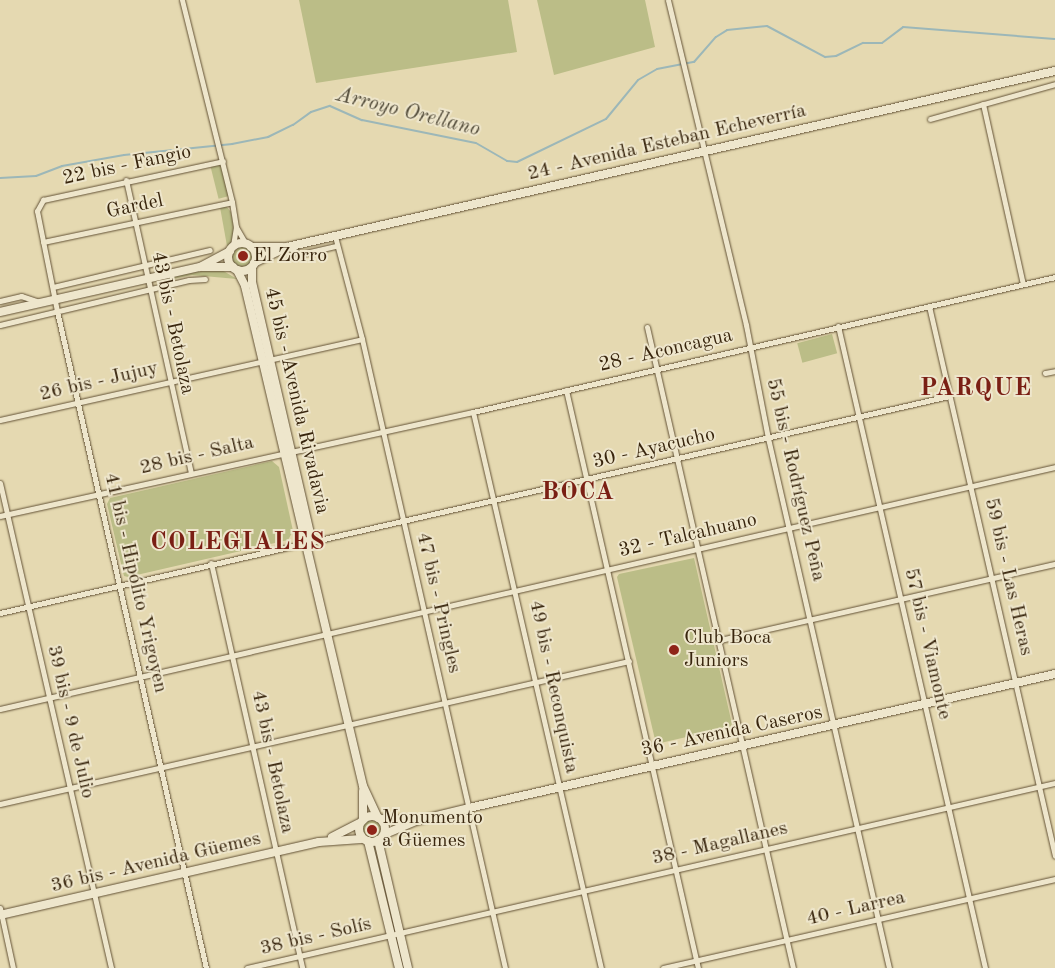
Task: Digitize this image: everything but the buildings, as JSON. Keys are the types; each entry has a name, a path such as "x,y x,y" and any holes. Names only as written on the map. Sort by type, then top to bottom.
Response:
{"main road":[{"name":"24 - Avenida Esteban Echeverría","path":"253,265 287,247 1055,71"},
{"name":"24 - Avenida Esteban Echeverría","path":"248,245 287,247"},
{"path":"0,312 200,267 234,269 253,265 256,257 248,245 231,249 200,267"},
{"path":"231,249 228,260 234,269"},
{"name":"45 bis - Avenida Rivadavia","path":"253,265 252,282 283,452 301,536 307,542 362,786 362,821"},
{"name":"45 bis - Avenida Rivadavia","path":"234,269 244,286 292,449 310,534 307,542"},
{"name":"36 - Avenida Caseros","path":"385,834 416,821 559,786 835,726 1055,674"},
{"name":"45 bis - Avenida Rivadavia","path":"362,786 379,818"},
{"path":"365,840 378,840 385,834 386,826 379,818 362,821 356,829 365,840 408,968"},
{"name":"36 - Avenida Caseros","path":"379,818 416,821"},
{"name":"36 bis - Avenida Güemes","path":"320,842 362,821"},
{"name":"36 bis - Avenida Güemes","path":"0,912 94,894 320,842 365,840"},
{"path":"378,840 395,934 399,968"}],"street":[{"path":"182,0 222,154 232,202 236,227 231,249"},
{"name":"55 bis - Rodríguez Peña","path":"668,0 706,152 750,346 768,438 889,968"},
{"path":"930,118 1055,84"},
{"path":"983,104 1022,284"},
{"name":"22 bis - Fangio","path":"38,204 43,200 126,180 223,161"},
{"name":"43 bis - Betolaza","path":"126,180 144,265 147,290 191,473"},
{"name":"Gardel","path":"43,242 232,202"},
{"name":"41 bis - Hipólito Yrigoyen","path":"38,204 43,242 57,311 162,767 206,968"},
{"path":"236,227 248,245"},
{"name":"47 bis - Pringles","path":"335,236 362,339 381,432 446,702 491,912 505,968"},
{"name":"24 - Avenida Esteban Echeverría","path":"287,247 301,254 337,246"},
{"path":"52,287 210,250"},
{"name":"28 - Aconcagua","path":"283,452 473,412 750,346 1055,277"},
{"path":"0,325 147,290 205,279"},
{"path":"0,301 21,296 41,303"},
{"name":"59 bis - Las Heras","path":"929,306 1055,856"},
{"name":"57 bis - Viamonte","path":"838,326 900,599 926,703 985,968"},
{"path":"647,327 744,745 764,849 793,968"},
{"name":"26 bis - Jujuy","path":"0,420 362,339"},
{"path":"1045,373 1055,371"},
{"path":"566,390 629,661 674,870 698,968"},
{"name":"30 - Ayacucho","path":"0,613 949,396"},
{"name":"49 bis - Reconquista","path":"473,412 537,683 601,968"},
{"name":"28 bis - Salta","path":"0,516 283,452"},
{"name":"32 - Talcahuano","path":"0,709 1055,467"},
{"name":"39 bis - 9 de Julio","path":"0,483 111,968"},
{"name":"43 bis - Betolaza","path":"212,563 302,968"},
{"path":"720,640 1055,564"},
{"path":"0,804 629,661"},
{"name":"38 - Magallanes","path":"395,934 1055,783"},
{"name":"40 - Larrea","path":"663,968 1055,879"},
{"path":"0,912 13,968"},
{"name":"38 bis - Solís","path":"247,968 395,934"}],"green space":[{"path":"299,0 508,0 517,52 316,83"},
{"path":"537,0 645,0 655,47 554,75"},
{"path":"221,163 229,196 219,199 210,166"},
{"path":"226,206 231,212 234,230 231,243 227,246 220,207"},
{"path":"242,246 250,249 253,257 250,265 242,268 234,265 231,257 234,249"},
{"path":"201,269 220,269 237,279 192,275 158,282"},
{"path":"832,334 837,353 802,363 797,343"},
{"path":"272,461 279,467 293,531 288,540 128,577 124,576 107,504 110,498"},
{"name":"Club Boca Juniors","path":"694,558 732,724 730,727 656,744 617,577 619,574"},
{"path":"372,820 379,823 382,830 379,837 372,840 365,837 362,830 365,823"}],"waterway":[{"name":"Arroyo Orellano","path":"0,178 36,176 62,166 124,155 232,144 268,137 293,125 311,112 330,106 362,120 476,143 507,161 517,162 606,119 638,80 657,69 694,62 716,37 727,30 767,26 825,57 836,56 863,43 882,43 903,27 1055,39"}],"place":[{"name":"El Zorro","path":"243,256"},
{"name":"Club Boca Juniors","path":"674,650"},
{"name":"Monumento a Güemes","path":"372,830"}],"district":[{"name":"PARQUE","path":"976,389"},
{"name":"BOCA","path":"578,493"},
{"name":"COLEGIALES","path":"238,543"}]}
